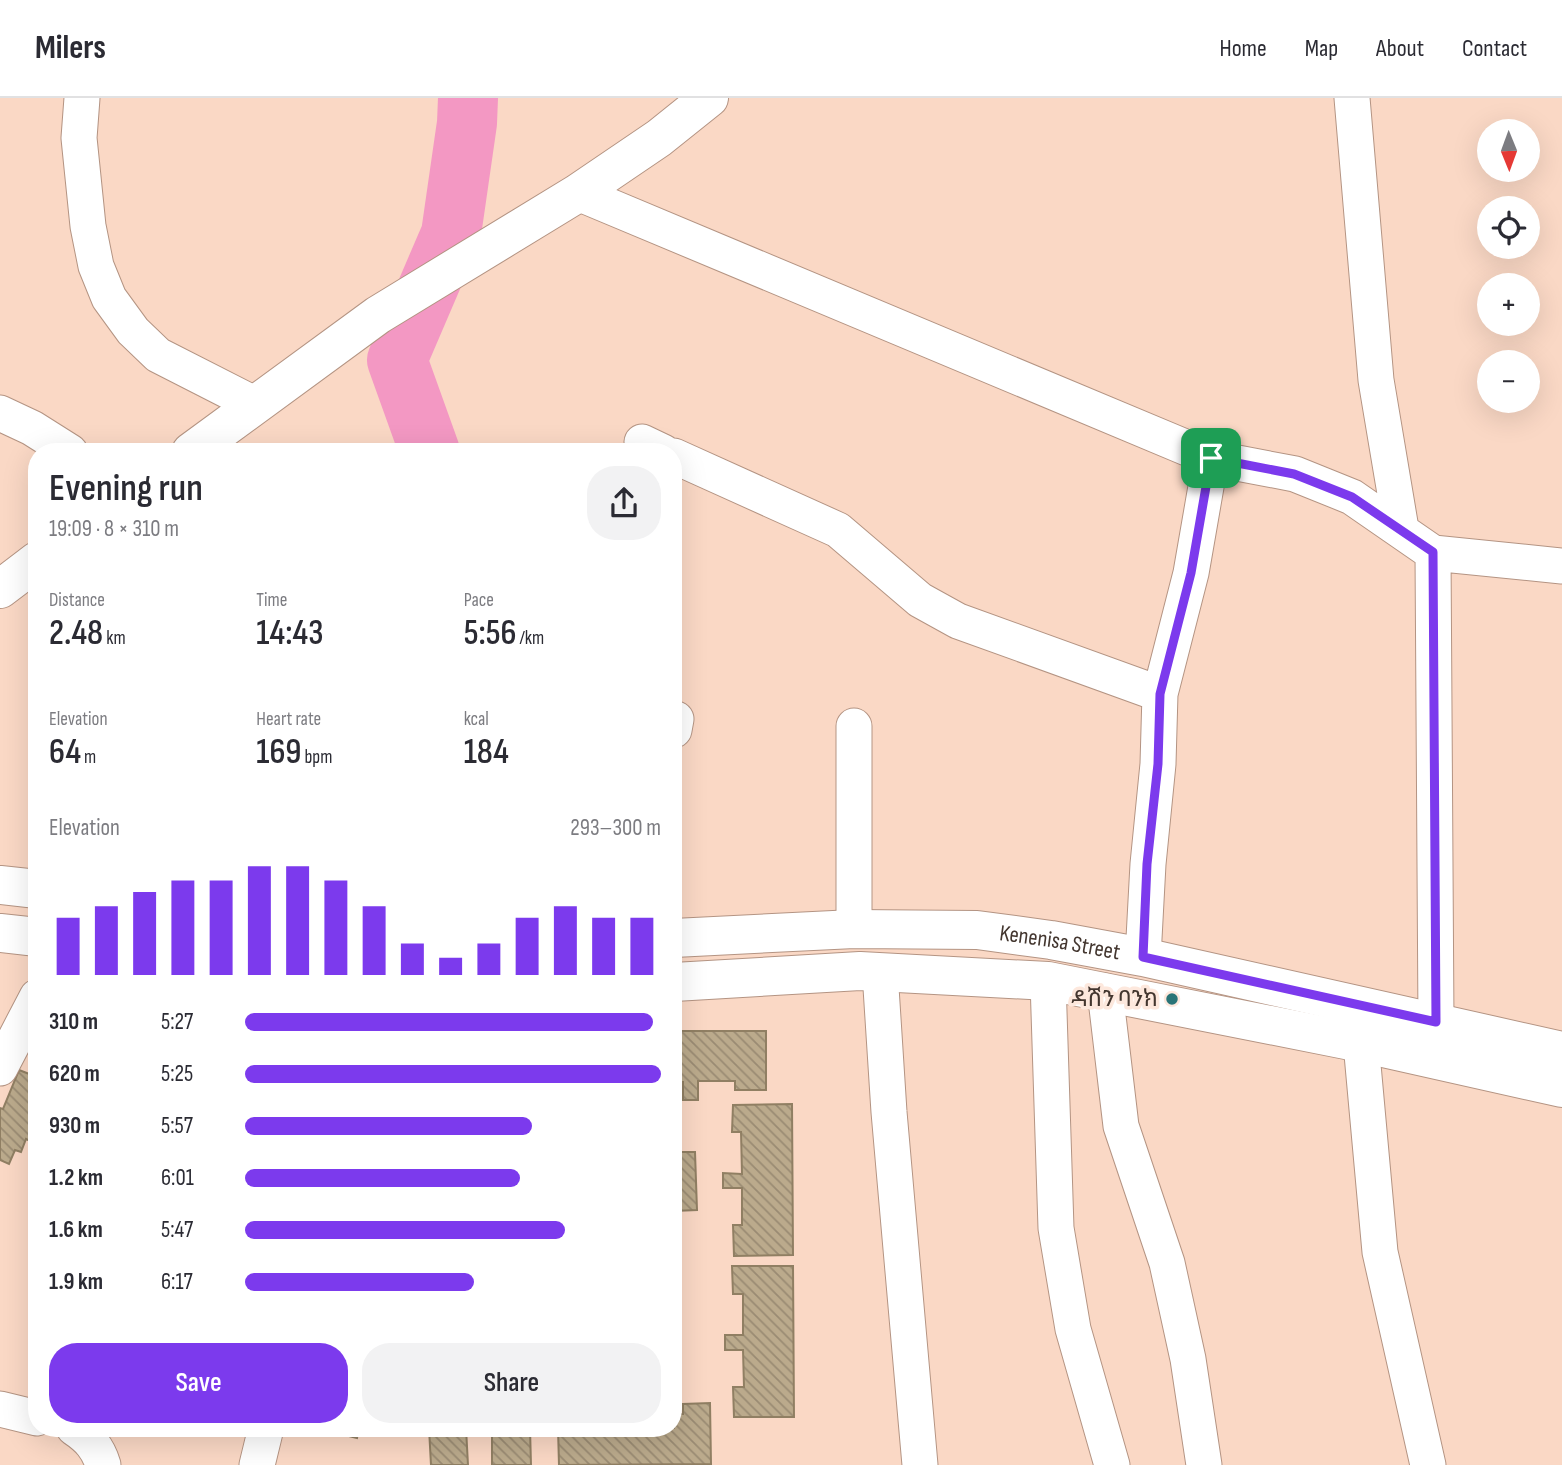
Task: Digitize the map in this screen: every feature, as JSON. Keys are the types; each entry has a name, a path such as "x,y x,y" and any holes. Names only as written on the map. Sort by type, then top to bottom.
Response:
{"main road":[{"path":"203,443 378,315 578,193 659,138 709,98"},
{"path":"0,589 28,568"},
{"path":"0,885 28,888"},
{"name":"Kenenisa Street","path":"682,938 854,929 977,930 1143,957 1562,1051"},
{"path":"0,933 28,936"},
{"name":"Kenenisa Street","path":"682,982 860,971 1048,982 1361,1043 1562,1088"}],"street":[{"path":"82,98 79,138 88,226 96,266 109,298 133,331 158,355 256,405"},
{"path":"1352,98 1376,380 1401,529"},
{"path":"578,193 1211,458 1294,474 1352,497 1433,552 1562,566"},
{"path":"0,413 56,443"},
{"path":"1143,957 1147,864 1158,764 1160,694 1191,573 1211,458"},
{"path":"682,460 838,530 920,600 958,621 1160,694"},
{"path":"1433,552 1436,1022"},
{"path":"854,726 854,929"},
{"path":"880,972 889,1112 920,1465"},
{"path":"1048,982 1056,1228 1073,1329 1112,1465"},
{"path":"1105,991 1121,1126 1167,1263 1188,1359 1204,1465"},
{"path":"0,1068 28,1014"},
{"path":"1361,1043 1380,1252 1428,1465"},
{"path":"0,1409 28,1416"},
{"path":"87,1437 99,1452 103,1465"},
{"path":"257,1465 264,1437"}],"building":[{"path":"682,1031 766,1031 766,1090 735,1090 735,1081 698,1081 698,1100 683,1100"},
{"path":"19,1070 28,1074 28,1140 26,1139 21,1152 15,1150 9,1164 0,1160 0,1108 3,1109"},
{"path":"792,1104 793,1255 734,1256 733,1225 742,1225 742,1188 723,1188 723,1173 742,1174 741,1132 732,1132 733,1105"},
{"path":"682,1152 695,1152 697,1210 682,1211"},
{"path":"732,1266 793,1266 794,1417 734,1417 733,1387 744,1387 743,1350 725,1350 725,1335 743,1335 743,1294 733,1294"},
{"path":"710,1403 711,1464 559,1465 558,1437 682,1437 683,1404"},
{"path":"429,1437 466,1437 468,1465 431,1465"},
{"path":"492,1437 530,1437 531,1465 492,1465"}],"waterway":[{"path":"427,443 397,360 451,234 467,123 468,98"}],"place":[{"name":"ዳሽን ባንክ","path":"1172,999"}],"route":[{"path":"1211,458 1294,474 1352,497 1433,552 1436,1022 1143,957 1147,864 1158,764 1160,694 1191,573 1211,458"}]}
